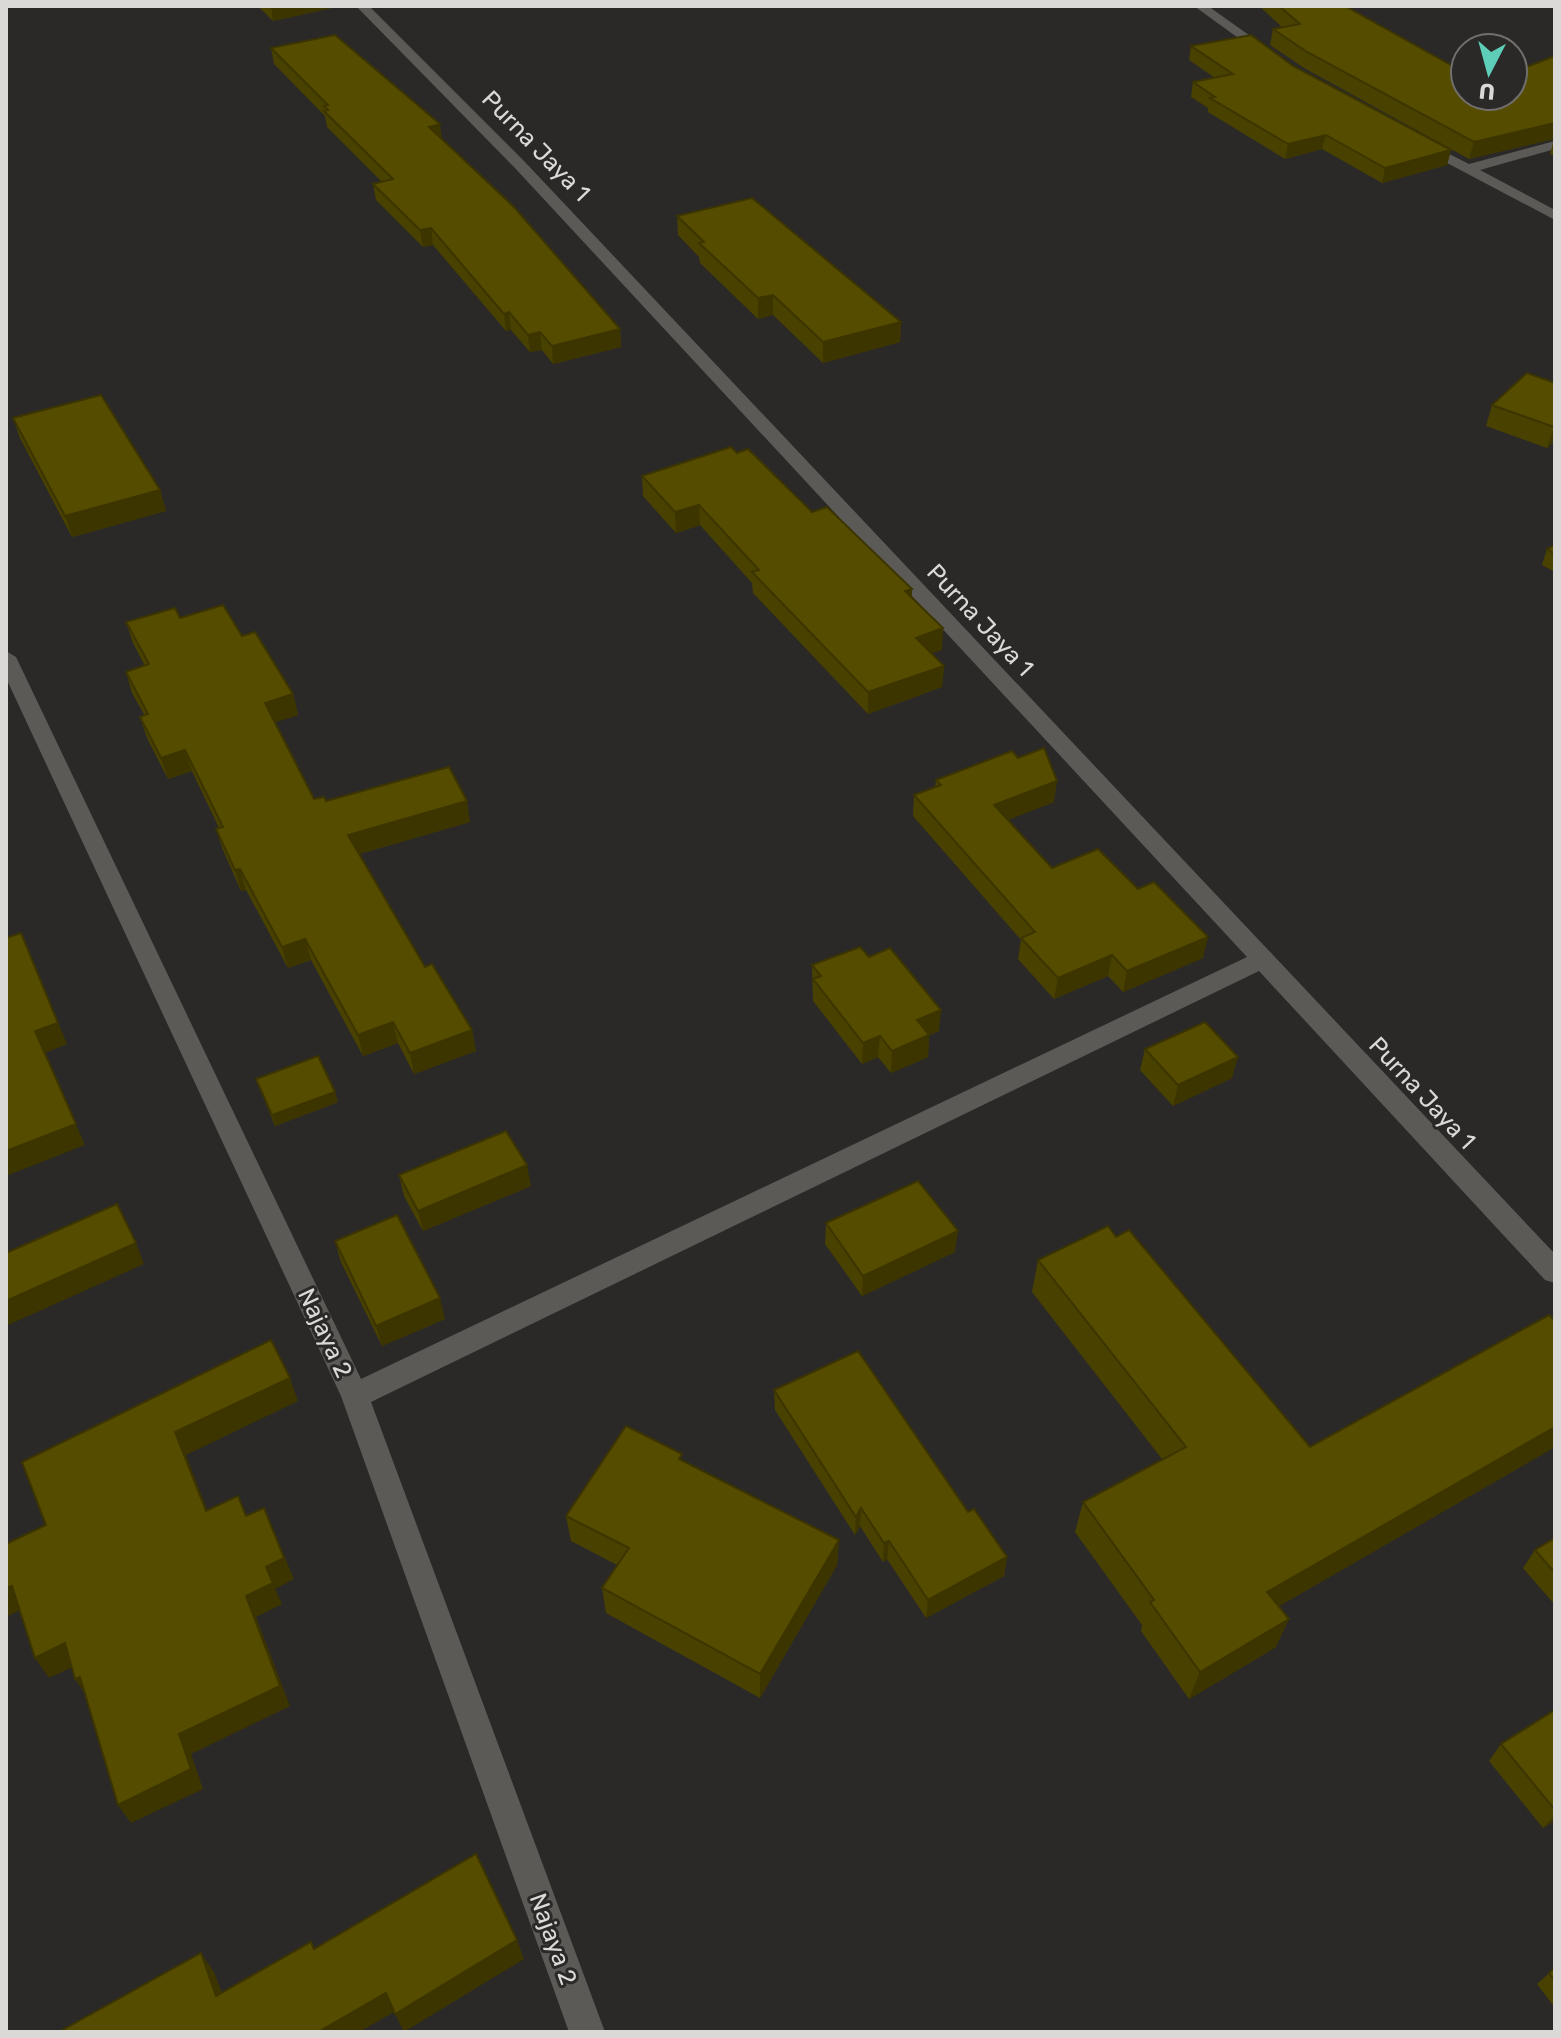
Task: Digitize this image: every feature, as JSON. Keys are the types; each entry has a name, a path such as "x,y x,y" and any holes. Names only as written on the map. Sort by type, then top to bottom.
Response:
{"street":[{"name":"Purna Jaya 1","path":"362,6 519,164 1555,1272"},
{"path":"1200,6 1285,65"},
{"path":"1400,131 1555,216"},
{"path":"1466,169 1555,145"},
{"name":"Najaya 2","path":"6,657 355,1396 587,2032"},
{"path":"355,1396 1262,960"}],"building":[{"path":"1279,6 1345,6 1449,64 1449,112 1529,112 1529,66 1555,56 1555,123 1474,142 1307,52 1273,29 1300,24"},
{"path":"335,35 440,124 429,127 514,207 620,329 552,346 540,332 528,335 509,312 504,314 431,228 420,230 373,184 393,179 324,111 328,110 324,106 328,105 271,48"},
{"path":"1251,35 1293,66 1451,150 1385,168 1326,135 1288,144 1210,98 1215,97 1193,82 1233,74 1191,46"},
{"path":"752,198 901,322 823,342 773,295 758,298 699,243 704,242 677,216"},
{"path":"1527,373 1555,383 1554,427 1492,405"},
{"path":"101,395 160,490 65,516 13,418"},
{"path":"731,447 737,453 748,449 812,512 827,507 912,589 905,591 943,628 916,638 944,666 868,692 752,572 759,570 699,505 675,512 642,476"},
{"path":"223,605 242,636 255,632 293,694 265,703 314,799 324,797 326,801 449,767 467,801 348,835 425,967 432,964 472,1030 410,1053 393,1022 358,1035 305,939 282,947 240,869 235,870 216,829 223,827 185,750 161,758 140,717 148,714 126,672 149,664 126,622 175,608 180,618"},
{"path":"1044,748 1057,781 994,805 1052,868 1098,849 1138,889 1154,882 1208,937 1127,971 1112,955 1058,978 1021,938 1035,932 914,795 941,785 936,780 1012,751 1018,758"},
{"path":"21,933 58,1023 35,1031 76,1124 6,1151 6,938"},
{"path":"860,947 869,957 890,948 941,1010 917,1020 929,1035 892,1051 880,1036 863,1043 813,979 821,976 812,965"},
{"path":"1205,1022 1238,1057 1178,1085 1145,1049"},
{"path":"318,1056 335,1092 272,1115 256,1079"},
{"path":"506,1131 527,1165 418,1211 399,1175"},
{"path":"918,1181 958,1231 863,1276 826,1223"},
{"path":"117,1204 136,1243 6,1301 6,1253"},
{"path":"397,1215 440,1298 376,1326 335,1241"},
{"path":"1108,1226 1116,1237 1129,1230 1310,1447 1549,1315 1555,1321 1555,1427 1267,1592 1289,1619 1200,1672 1150,1602 1154,1600 1083,1502 1186,1447 1038,1260"},
{"path":"271,1340 290,1378 175,1432 206,1511 238,1496 246,1516 264,1508 284,1558 266,1567 273,1583 246,1596 280,1686 179,1734 191,1769 118,1805 80,1677 75,1679 65,1643 35,1658 12,1586 6,1588 6,1544 46,1525 22,1462"},
{"path":"858,1351 968,1512 974,1509 1007,1557 928,1600 889,1541 884,1543 861,1508 856,1517 774,1390"},
{"path":"626,1426 682,1454 679,1459 839,1540 760,1674 602,1588 629,1548 566,1516"},
{"path":"1555,1538 1555,1573 1535,1550"},
{"path":"1555,1710 1555,1810 1501,1744"},
{"path":"476,1854 517,1940 395,2014 386,1993 318,2032 59,2032 201,1953 216,1996 311,1942 314,1949"}]}
